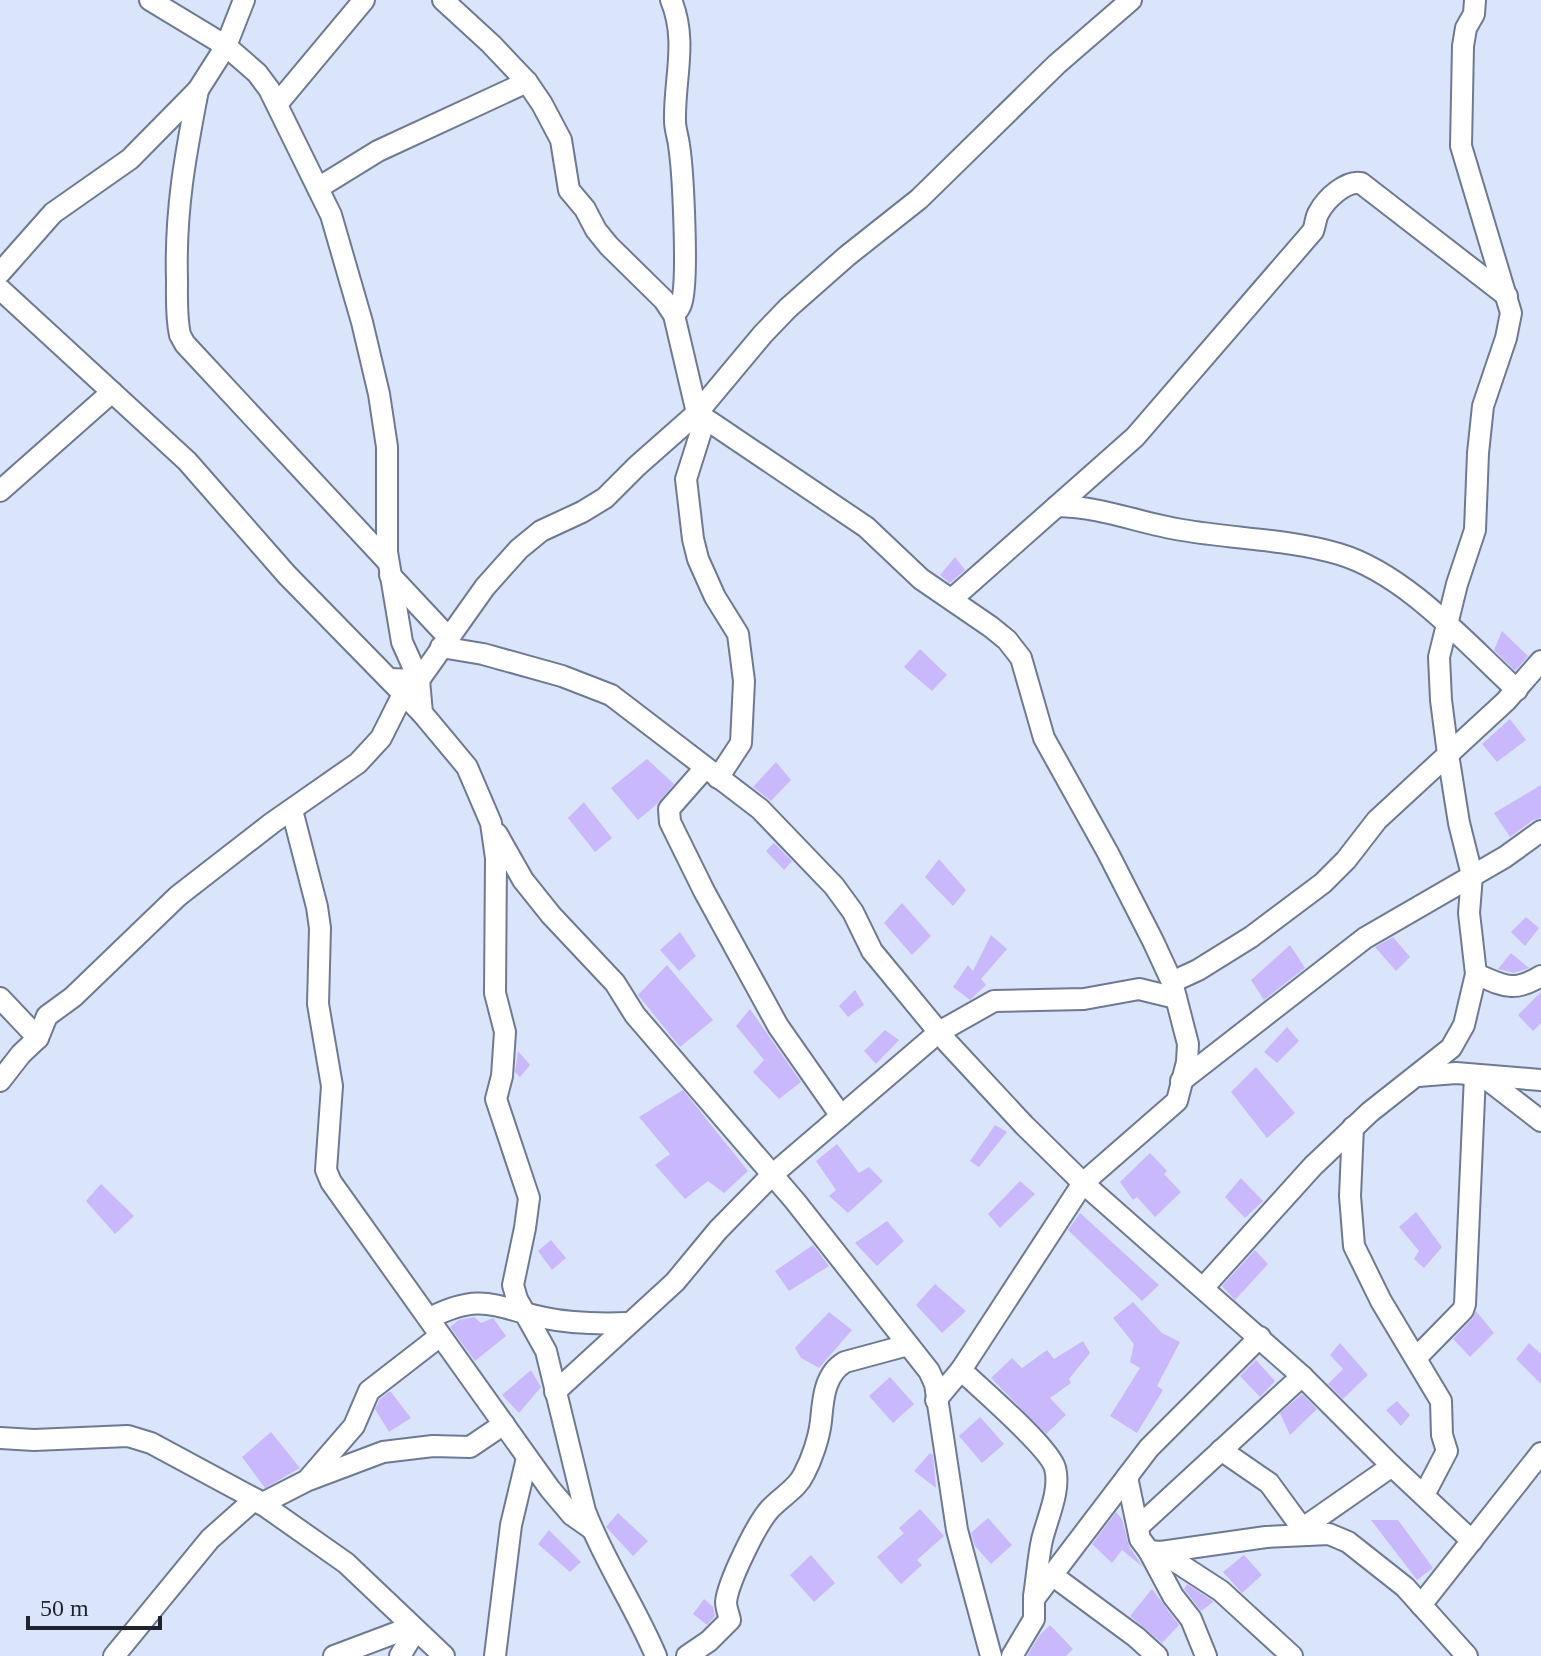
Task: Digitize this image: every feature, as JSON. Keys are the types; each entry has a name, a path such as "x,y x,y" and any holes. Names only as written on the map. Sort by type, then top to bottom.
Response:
{"street":[{"path":"0,1081 38,1038 51,1012 73,997 178,896 358,763 390,723 404,684 402,642 389,569 387,447 379,394 334,226 278,103 257,73 226,46 150,0"},
{"path":"0,273 53,213 130,159 198,90 226,46 244,0"},
{"path":"278,103 364,0"},
{"path":"443,0 527,82 561,140 569,190 609,246 664,300 674,315 701,416 686,479 693,539 698,559 715,597 738,634 744,681 741,743 669,809 670,822 778,1026 841,1116"},
{"path":"671,0 678,15 680,36 675,126 683,204 684,284 682,304 674,315"},
{"path":"404,684 444,642 485,587 519,549 541,531 572,518 605,498 637,466 701,416 763,334 788,308 919,199 1057,64 1131,0"},
{"path":"1203,1288 1313,1166 1353,1127 1441,1057 1459,1038 1476,974 1469,913 1472,875 1459,823 1439,672 1446,625 1475,530 1483,406 1506,338 1511,313 1461,146 1463,46 1466,28 1474,14 1475,0"},
{"path":"318,188 392,144 527,82"},
{"path":"198,90 180,177 178,203 180,335 389,569 444,642 589,685 611,695 779,826 834,886 853,912 872,951 939,1032 1024,1125 1083,1183 1260,1337 1472,1541"},
{"path":"952,599 1156,415 1316,227 1320,209 1346,185 1361,183 1507,296"},
{"path":"0,289 187,461 287,575 404,684 422,713 467,767 491,823 519,873 551,915 615,983 635,1015 772,1175 929,1371 935,1384 957,1530 991,1656"},
{"path":"0,491 112,392"},
{"path":"701,416 866,527 921,579 1007,640 1021,658 1044,738 1108,853 1174,990 1188,1044 1187,1062 1177,1101 1083,1183 961,1370 936,1400"},
{"path":"1057,506 1098,509 1173,529 1291,544 1340,555 1384,575 1446,625 1517,690"},
{"path":"555,1392 675,1282 718,1230 772,1175 939,1032 994,1001 1084,999 1139,989 1174,990 1323,883 1346,860 1377,820 1540,667"},
{"path":"292,810 315,896 320,928 318,1004 332,1086 326,1170 348,1206 527,1458 572,1515 592,1529"},
{"path":"491,823 496,858 495,993 505,1032 502,1076 496,1099 529,1198 513,1285 523,1311 546,1351 592,1529 633,1605 656,1656"},
{"path":"1181,1081 1365,938 1505,857 1541,831"},
{"path":"1476,974 1515,988 1541,976"},
{"path":"0,998 38,1038"},
{"path":"1415,1076 1456,1073 1541,1080"},
{"path":"1479,1076 1541,1121"},
{"path":"1416,1358 1463,1310 1465,1304 1479,1076"},
{"path":"1353,1127 1350,1196 1354,1246 1381,1301 1441,1401 1442,1435 1447,1451 1424,1495"},
{"path":"306,1481 354,1426 369,1391 435,1327 451,1307 474,1302 574,1323 628,1323"},
{"path":"1034,1599 1149,1448 1260,1337"},
{"path":"687,1656 730,1620 726,1604 734,1578 759,1524 773,1505 800,1483 807,1470 821,1423 822,1401 836,1367 908,1345"},
{"path":"961,1370 1051,1456 1057,1478 1041,1542 1034,1619 1012,1656"},
{"path":"1138,1527 1302,1376"},
{"path":"114,1656 210,1539 258,1502 383,1452 433,1446 470,1447 504,1424"},
{"path":"0,1438 139,1438 258,1502 346,1563 444,1656"},
{"path":"1221,1450 1269,1483 1305,1531"},
{"path":"1421,1605 1541,1453"},
{"path":"495,1656 511,1525 527,1458"},
{"path":"1305,1531 1392,1466"},
{"path":"1127,1477 1140,1539 1155,1552 1221,1591 1292,1656"},
{"path":"1155,1552 1305,1531 1329,1534 1348,1542 1405,1587 1467,1656"},
{"path":"1155,1552 1173,1596 1191,1619 1206,1656"},
{"path":"1052,1575 1157,1656"},
{"path":"334,1656 413,1629"},
{"path":"400,1656 413,1629"}],"building":[{"path":"955,557 965,570 950,583 940,575"},
{"path":"1502,631 1528,656 1515,671 1494,650"},
{"path":"920,649 947,675 932,691 904,667"},
{"path":"1510,719 1526,740 1497,762 1482,744"},
{"path":"647,759 674,784 638,820 611,788"},
{"path":"776,762 791,780 771,801 753,787"},
{"path":"1541,785 1541,818 1533,820 1510,837 1494,813"},
{"path":"584,802 612,838 595,852 568,818"},
{"path":"774,843 792,861 784,870 766,851"},
{"path":"939,859 966,890 953,906 925,877"},
{"path":"902,903 931,936 912,955 884,923"},
{"path":"1526,917 1539,928 1525,946 1511,932"},
{"path":"680,932 696,956 679,971 660,950"},
{"path":"991,935 1007,949 981,979 986,985 970,1000 953,987 968,965 973,971"},
{"path":"1393,937 1410,957 1396,971 1375,947"},
{"path":"1290,945 1305,968 1264,1000 1251,980"},
{"path":"1511,953 1529,968 1514,973 1498,969"},
{"path":"667,965 713,1020 680,1047 638,995"},
{"path":"855,990 864,1005 848,1017 839,1006"},
{"path":"1541,992 1541,1023 1533,1031 1518,1015"},
{"path":"750,1009 801,1082 779,1099 753,1072 764,1060 736,1026"},
{"path":"1287,1027 1299,1041 1277,1063 1264,1052"},
{"path":"885,1030 899,1040 876,1064 864,1051"},
{"path":"518,1051 530,1065 520,1077 515,1072"},
{"path":"1256,1067 1295,1113 1267,1138 1231,1092"},
{"path":"683,1090 748,1171 724,1193 708,1181 685,1199 655,1165 670,1154 639,1117"},
{"path":"995,1125 1007,1132 979,1167 970,1161"},
{"path":"837,1144 859,1173 869,1167 883,1181 848,1213 829,1196 836,1190 816,1161"},
{"path":"1150,1153 1181,1192 1155,1217 1137,1197 1133,1200 1120,1182"},
{"path":"1241,1178 1263,1201 1245,1218 1225,1197"},
{"path":"1020,1181 1035,1194 1000,1228 988,1214"},
{"path":"101,1184 134,1216 115,1234 86,1201"},
{"path":"1416,1212 1442,1247 1424,1268 1414,1259 1419,1251 1399,1227"},
{"path":"1080,1213 1159,1285 1142,1301 1068,1230"},
{"path":"887,1221 904,1241 877,1266 855,1243"},
{"path":"551,1240 566,1258 552,1270 538,1251"},
{"path":"813,1245 829,1266 789,1291 775,1271"},
{"path":"1255,1250 1268,1264 1235,1300 1222,1286"},
{"path":"935,1284 966,1311 942,1333 916,1305"},
{"path":"1133,1302 1162,1333 1180,1342 1157,1386 1163,1390 1137,1433 1110,1416 1140,1368 1130,1362 1134,1344 1113,1318"},
{"path":"1476,1311 1494,1333 1470,1357 1453,1339"},
{"path":"829,1312 852,1330 819,1368 801,1358 795,1348"},
{"path":"474,1317 481,1323 493,1318 506,1336 475,1361 450,1327 459,1320"},
{"path":"1083,1341 1090,1353 1069,1379 1071,1383 1050,1398 1066,1415 1046,1434 991,1378 1012,1358 1022,1368 1047,1350 1054,1359"},
{"path":"1340,1343 1368,1375 1343,1399 1328,1384 1343,1369 1330,1355"},
{"path":"1529,1343 1541,1354 1541,1384 1516,1359"},
{"path":"1256,1360 1275,1381 1260,1397 1240,1376"},
{"path":"531,1370 541,1387 519,1413 502,1395"},
{"path":"890,1377 914,1404 893,1423 869,1396"},
{"path":"390,1391 411,1418 389,1432 375,1409 380,1399"},
{"path":"1302,1394 1317,1409 1290,1435 1280,1413"},
{"path":"1397,1401 1410,1415 1401,1426 1386,1410"},
{"path":"980,1417 1004,1444 982,1463 959,1436"},
{"path":"271,1432 300,1468 265,1488 242,1457"},
{"path":"930,1453 933,1455 936,1488 914,1471"},
{"path":"920,1509 944,1536 917,1560 922,1565 901,1584 877,1557 904,1533 899,1528"},
{"path":"1116,1512 1122,1519 1129,1546 1143,1567 1122,1550 1112,1563 1092,1544"},
{"path":"618,1513 648,1541 633,1556 606,1527"},
{"path":"988,1518 1012,1545 991,1564 975,1546 971,1533"},
{"path":"1371,1520 1398,1520 1433,1568 1417,1580"},
{"path":"549,1530 581,1562 570,1572 538,1544"},
{"path":"811,1555 835,1583 814,1602 790,1575"},
{"path":"1244,1555 1262,1575 1242,1593 1223,1572"},
{"path":"1187,1584 1213,1602 1201,1611 1184,1589"},
{"path":"1152,1589 1179,1625 1162,1643 1130,1616"},
{"path":"704,1599 713,1607 715,1616 707,1625 693,1614"},
{"path":"1050,1625 1073,1649 1066,1656 1027,1656 1039,1636"}]}
